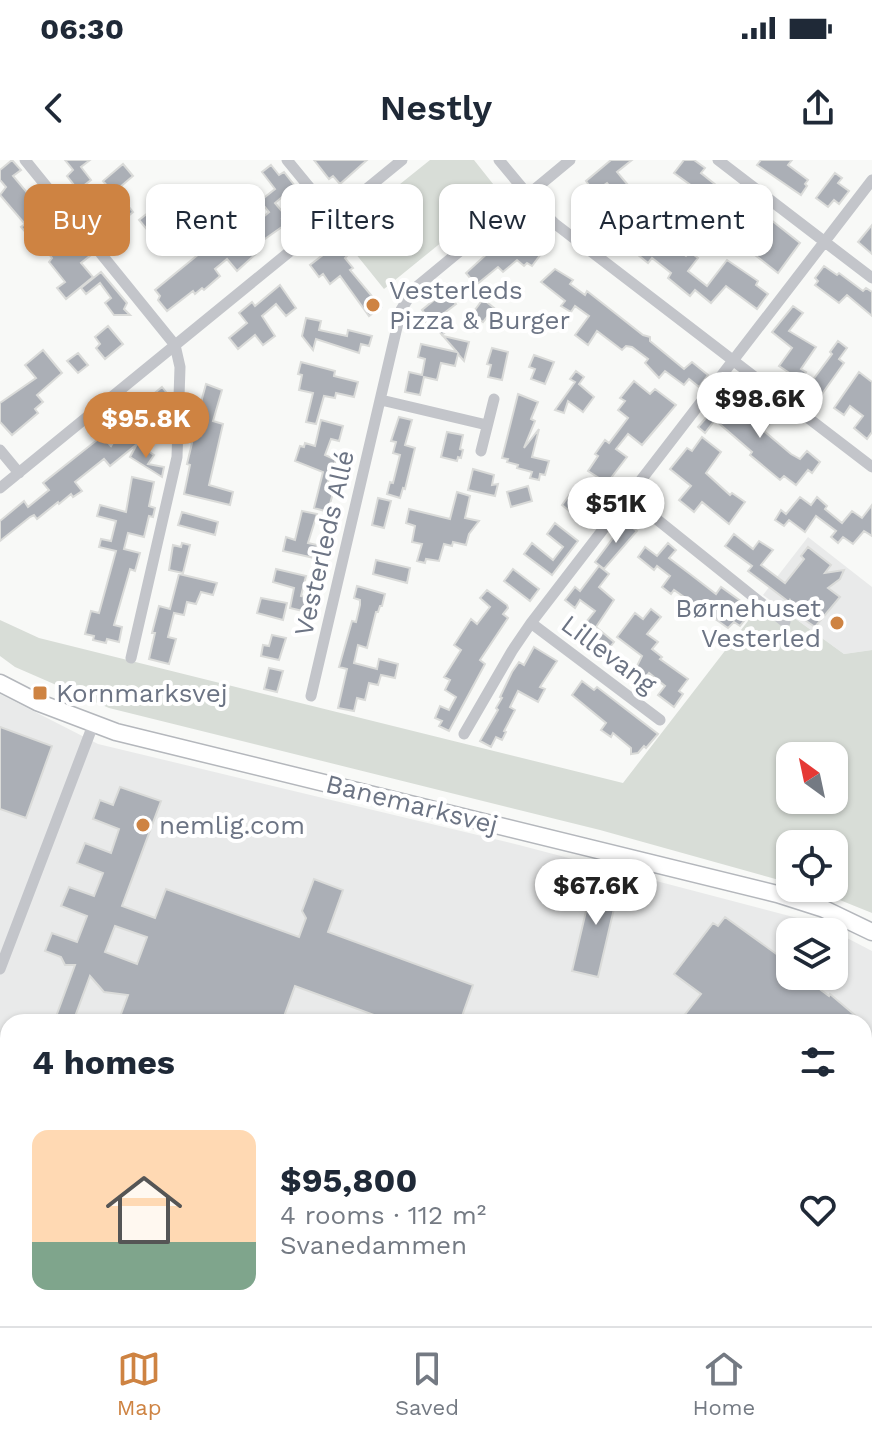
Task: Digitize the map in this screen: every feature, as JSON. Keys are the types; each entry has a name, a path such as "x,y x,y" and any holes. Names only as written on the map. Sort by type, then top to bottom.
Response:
{"street":[{"path":"25,160 175,345 180,367 177,457 131,658"},
{"path":"287,160 307,184"},
{"path":"372,184 402,160"},
{"path":"499,160 518,184"},
{"name":"Vesterleds Allé","path":"541,184 570,160"},
{"path":"718,160 872,278"},
{"path":"464,734 531,623 872,180"},
{"path":"555,224 872,467"},
{"path":"0,488 284,256"},
{"name":"Vesterleds Allé","path":"311,696 401,310 414,289 454,256"},
{"path":"481,451 494,399"},
{"path":"381,400 487,425"},
{"path":"0,450 19,473"},
{"path":"629,497 785,622"},
{"name":"Lillevang","path":"531,623 660,720"},
{"name":"Banemarksvej","path":"0,683 93,725 777,894 824,909 872,932"},
{"path":"0,969 93,725"}],"shaded area":[{"path":"430,160 474,160 493,184 439,184 439,244 384,289 357,256 423,256 423,184 400,184"},
{"name":"Børnehuset Vesterled","path":"808,537 872,587 872,650 844,654 763,595"},
{"path":"771,601 844,654 872,650 872,913 845,902 848,902 848,830 776,830 776,879 600,830 109,708 15,667 0,656 0,620 39,638 623,783 751,617"},
{"path":"0,694 98,744 519,845 797,918 776,918 776,990 848,990 848,939 872,951 872,1014 0,1014"}],"building":[{"path":"12,160 21,170 13,176 24,189 24,223 0,195 6,187 0,180 0,170"},
{"path":"65,160 90,160 81,167 91,180 86,184 73,184 67,176 73,170"},
{"path":"314,160 367,160 340,184 333,176 329,179"},
{"path":"611,160 632,160 617,172 627,184 588,184 586,181"},
{"path":"684,160 694,160 705,168 701,173 715,184 689,184 674,173"},
{"path":"761,160 792,160 788,165 808,180 801,195 757,165"},
{"path":"123,164 133,176 124,184 106,184 103,181"},
{"path":"271,165 279,175 284,172 293,184 281,184 281,198 275,203 281,210 281,228 265,239 265,215 269,212 265,207 265,197 275,189 262,172"},
{"path":"835,173 842,178 838,183 849,191 839,204 834,200 828,207 816,198"},
{"path":"146,215 146,228 139,220"},
{"path":"773,221 800,243 778,273 756,256 773,256"},
{"path":"872,225 872,254 858,242"},
{"path":"50,256 90,256 81,263 93,277 66,299 57,288 65,282 49,262"},
{"path":"197,256 254,256 237,271 227,259 215,269 220,276 204,290 202,288 195,294 193,291 167,311 155,290"},
{"path":"322,256 347,256 345,258 353,268 350,270 381,307 369,316 340,276 330,284 323,274 319,277 310,265"},
{"path":"485,256 540,256 532,266 527,263 524,266 517,260 503,272 498,267 476,285 466,273"},
{"path":"639,256 695,256 698,258 688,271 707,286 727,260 758,281 756,285 768,294 757,309 726,286 711,303 695,290 690,296 668,278 671,273 652,258 648,263"},
{"path":"824,266 863,291 866,288 872,292 872,316 847,295 839,303 815,285 818,281 815,278"},
{"path":"555,269 573,280 570,284 585,295 587,291 643,335 650,337 650,341 684,369 692,362 708,375 699,387 689,379 684,385 665,371 659,378 645,363 648,359 632,347 626,346 622,350 597,331 588,345 575,335 589,316 575,306 571,312 561,306 565,301 541,282"},
{"path":"101,272 127,303 124,309 130,315 114,315 105,303 111,298 100,283 86,294 81,288"},
{"path":"280,285 296,308 286,316 276,304 262,316 275,336 263,345 255,335 238,349 229,338 247,323 239,313 252,302 255,306"},
{"path":"445,291 456,304 439,317 449,329 442,335 433,323 429,326 423,319 427,316 422,310"},
{"path":"483,299 494,308 483,322 472,314"},
{"path":"793,306 803,313 789,331 816,347 801,369 806,372 800,380 779,366 792,348 772,332"},
{"path":"306,318 321,321 319,330 347,336 348,330 372,336 369,346 361,344 359,353 316,339 313,350 302,336"},
{"path":"108,326 123,344 105,359 96,348 100,344 95,337"},
{"path":"443,336 469,342 464,361 458,354 455,366 441,363 437,380 424,377 420,395 405,392 409,372 422,375 425,359 418,357 421,344 457,352"},
{"path":"838,341 847,348 839,359 844,363 822,394 809,385"},
{"path":"492,348 508,352 502,380 488,377 491,365 487,364"},
{"path":"43,350 62,373 37,395 43,402 35,409 38,413 12,435 0,422 0,403 36,378 25,365"},
{"path":"78,353 88,365 78,373 67,361"},
{"path":"534,355 554,362 545,384 531,379 535,369 529,367"},
{"path":"301,362 335,371 334,376 358,382 354,397 336,393 335,398 324,396 316,424 306,422 313,393 299,390"},
{"path":"576,371 584,377 579,384 594,397 583,412 568,401 564,413 555,410 575,382 570,379"},
{"path":"859,372 872,382 872,432 867,439 854,428 863,416 850,406 844,415 834,408"},
{"path":"634,381 650,394 655,389 676,405 642,445 628,434 616,449 627,457 611,478 616,482 588,522 562,505 571,493 584,503 602,480 588,471 605,440 609,443 628,418 618,410 625,401 620,398"},
{"path":"206,384 222,390 213,421 223,424 209,485 233,492 230,505 184,494 190,465 187,464 190,442"},
{"path":"162,387 170,397 138,427 125,418"},
{"path":"518,394 538,402 531,419 535,421 524,448 539,429 532,457 549,461 545,475 540,474 539,480 530,478 532,472 517,468 518,465 502,458"},
{"path":"726,395 747,412 750,408 757,414 759,410 772,420 764,431 791,454 800,459 807,451 820,462 812,473 808,470 796,485 784,476 780,480 715,420 705,433 698,427"},
{"path":"399,417 412,420 405,445 415,448 400,498 387,494 400,455 393,453 396,442 391,441"},
{"path":"321,420 343,426 339,441 331,439 325,455 336,460 326,487 334,489 330,504 337,506 336,514 314,508 323,472 295,461 300,446 304,447 305,443 315,446"},
{"path":"447,432 463,435 460,449 463,450 457,461 441,457"},
{"path":"119,433 137,444 110,466 104,459 75,482 82,491 58,502 37,519 34,515 30,517 0,541 0,521 24,501 28,507 49,490 43,483 102,436 111,446"},
{"path":"702,437 721,452 706,473 730,495 732,493 745,502 729,524 702,502 694,512 679,500 691,486 670,469 687,448 692,451"},
{"path":"137,444 154,455 148,464 164,467 162,477 130,457"},
{"path":"473,469 494,475 492,485 498,484 495,496 468,490"},
{"path":"132,477 154,482 149,506 155,508 153,517 149,516 144,537 128,533 124,549 140,553 135,571 130,569 114,625 122,627 119,642 107,639 106,643 85,634 91,611 99,613 116,551 99,547 101,539 111,541 116,521 97,516 100,505 126,512"},
{"path":"528,486 532,501 511,507 507,492"},
{"path":"457,492 470,496 465,518 479,521 469,534 466,545 453,542 452,546 444,544 439,561 417,561 422,544 412,542 415,526 406,523 409,509 450,519"},
{"path":"800,497 811,505 817,497 827,506 825,509 842,523 852,511 862,518 872,505 872,536 864,531 853,544 843,537 838,543 831,537 836,531 816,516 805,532 789,520 784,526 775,520 781,510 786,514"},
{"path":"378,498 391,501 384,528 372,525"},
{"path":"302,511 317,514 308,543 317,545 314,558 283,551 286,537 295,540"},
{"path":"182,512 218,522 215,535 178,525"},
{"path":"625,522 637,531 604,569 595,562"},
{"path":"555,523 578,541 552,575 524,554 532,543 553,560 563,547 547,534"},
{"path":"734,534 753,549 759,541 773,550 761,565 785,583 804,559 801,556 808,547 831,565 825,573 844,570 840,579 828,588 840,597 815,627 802,618 790,600 748,571 752,566 725,546"},
{"path":"182,543 190,545 183,573 169,570 173,545 181,547"},
{"path":"668,543 676,550 669,558 716,594 721,587 753,610 740,626 734,622 728,628 674,590 671,594 662,587 670,576 657,566 654,570 638,557 645,547 657,556"},
{"path":"376,560 410,568 407,583 373,574"},
{"path":"599,566 609,574 599,587 614,600 596,627 614,642 600,660 590,653 596,645 578,632 595,611 580,600 575,608 565,600 575,587 580,591"},
{"path":"276,569 306,576 301,596 310,598 307,612 290,608 294,588 273,582"},
{"path":"513,569 539,589 530,601 504,581"},
{"path":"179,574 217,583 213,595 201,592 196,604 187,602 184,615 174,613 168,637 176,639 169,664 149,659 159,606 170,609"},
{"path":"357,586 385,594 382,606 376,612 367,648 358,645 354,663 377,669 379,659 398,664 395,678 381,675 378,685 369,683 365,700 357,698 354,711 338,708 347,669 339,667 352,621 356,622 360,605 360,600 354,598"},
{"path":"487,590 507,605 503,614 508,618 480,660 485,664 449,731 439,726 442,721 435,718 440,706 449,710 456,697 445,690 450,680 444,677 461,650 454,645 471,619 477,624 490,607 480,598"},
{"path":"261,598 287,603 283,620 257,613"},
{"path":"651,609 661,617 647,634 658,642 652,649 662,657 660,659 688,679 679,691 683,694 674,707 658,695 665,686 649,673 645,678 635,670 642,656 617,637 635,613 643,619"},
{"path":"272,635 286,638 279,660 261,656 263,645 269,646"},
{"path":"534,647 557,661 540,687 545,689 538,702 518,691 510,707 515,710 506,732 502,740 496,737 491,747 480,741 498,710 500,697 512,672 519,662 524,665"},
{"path":"269,668 283,671 277,692 264,689"},
{"path":"582,681 594,690 597,687 658,734 646,748 644,746 638,753 631,754 631,748 613,733 611,737 601,730 606,723 572,695"},
{"path":"0,727 52,746 26,818 0,809"},
{"path":"120,787 161,801 122,906 155,918 166,889 299,937 306,918 302,911 314,879 343,890 328,932 473,985 463,1014 371,1014 295,986 285,1014 121,1014 128,995 104,992 90,976 76,1014 57,1014 75,965 65,965 61,957 45,951 52,933 77,942 87,916 61,906 69,887 94,896 103,873 77,863 85,843 111,853 119,829 93,819 100,800 113,805","holes":["115,926 147,937 137,964 105,952"]},
{"path":"594,877 620,883 598,977 572,971"},
{"path":"725,917 776,954 776,990 821,990 854,1014 685,1014 701,994 674,974 713,923 718,926"}],"place":[{"name":"Vesterleds Pizza & Burger","path":"373,305"},
{"name":"Børnehuset Vesterled","path":"837,623"},
{"name":"Kornmarksvej","path":"40,693"},
{"name":"nemlig.com","path":"143,825"}]}
